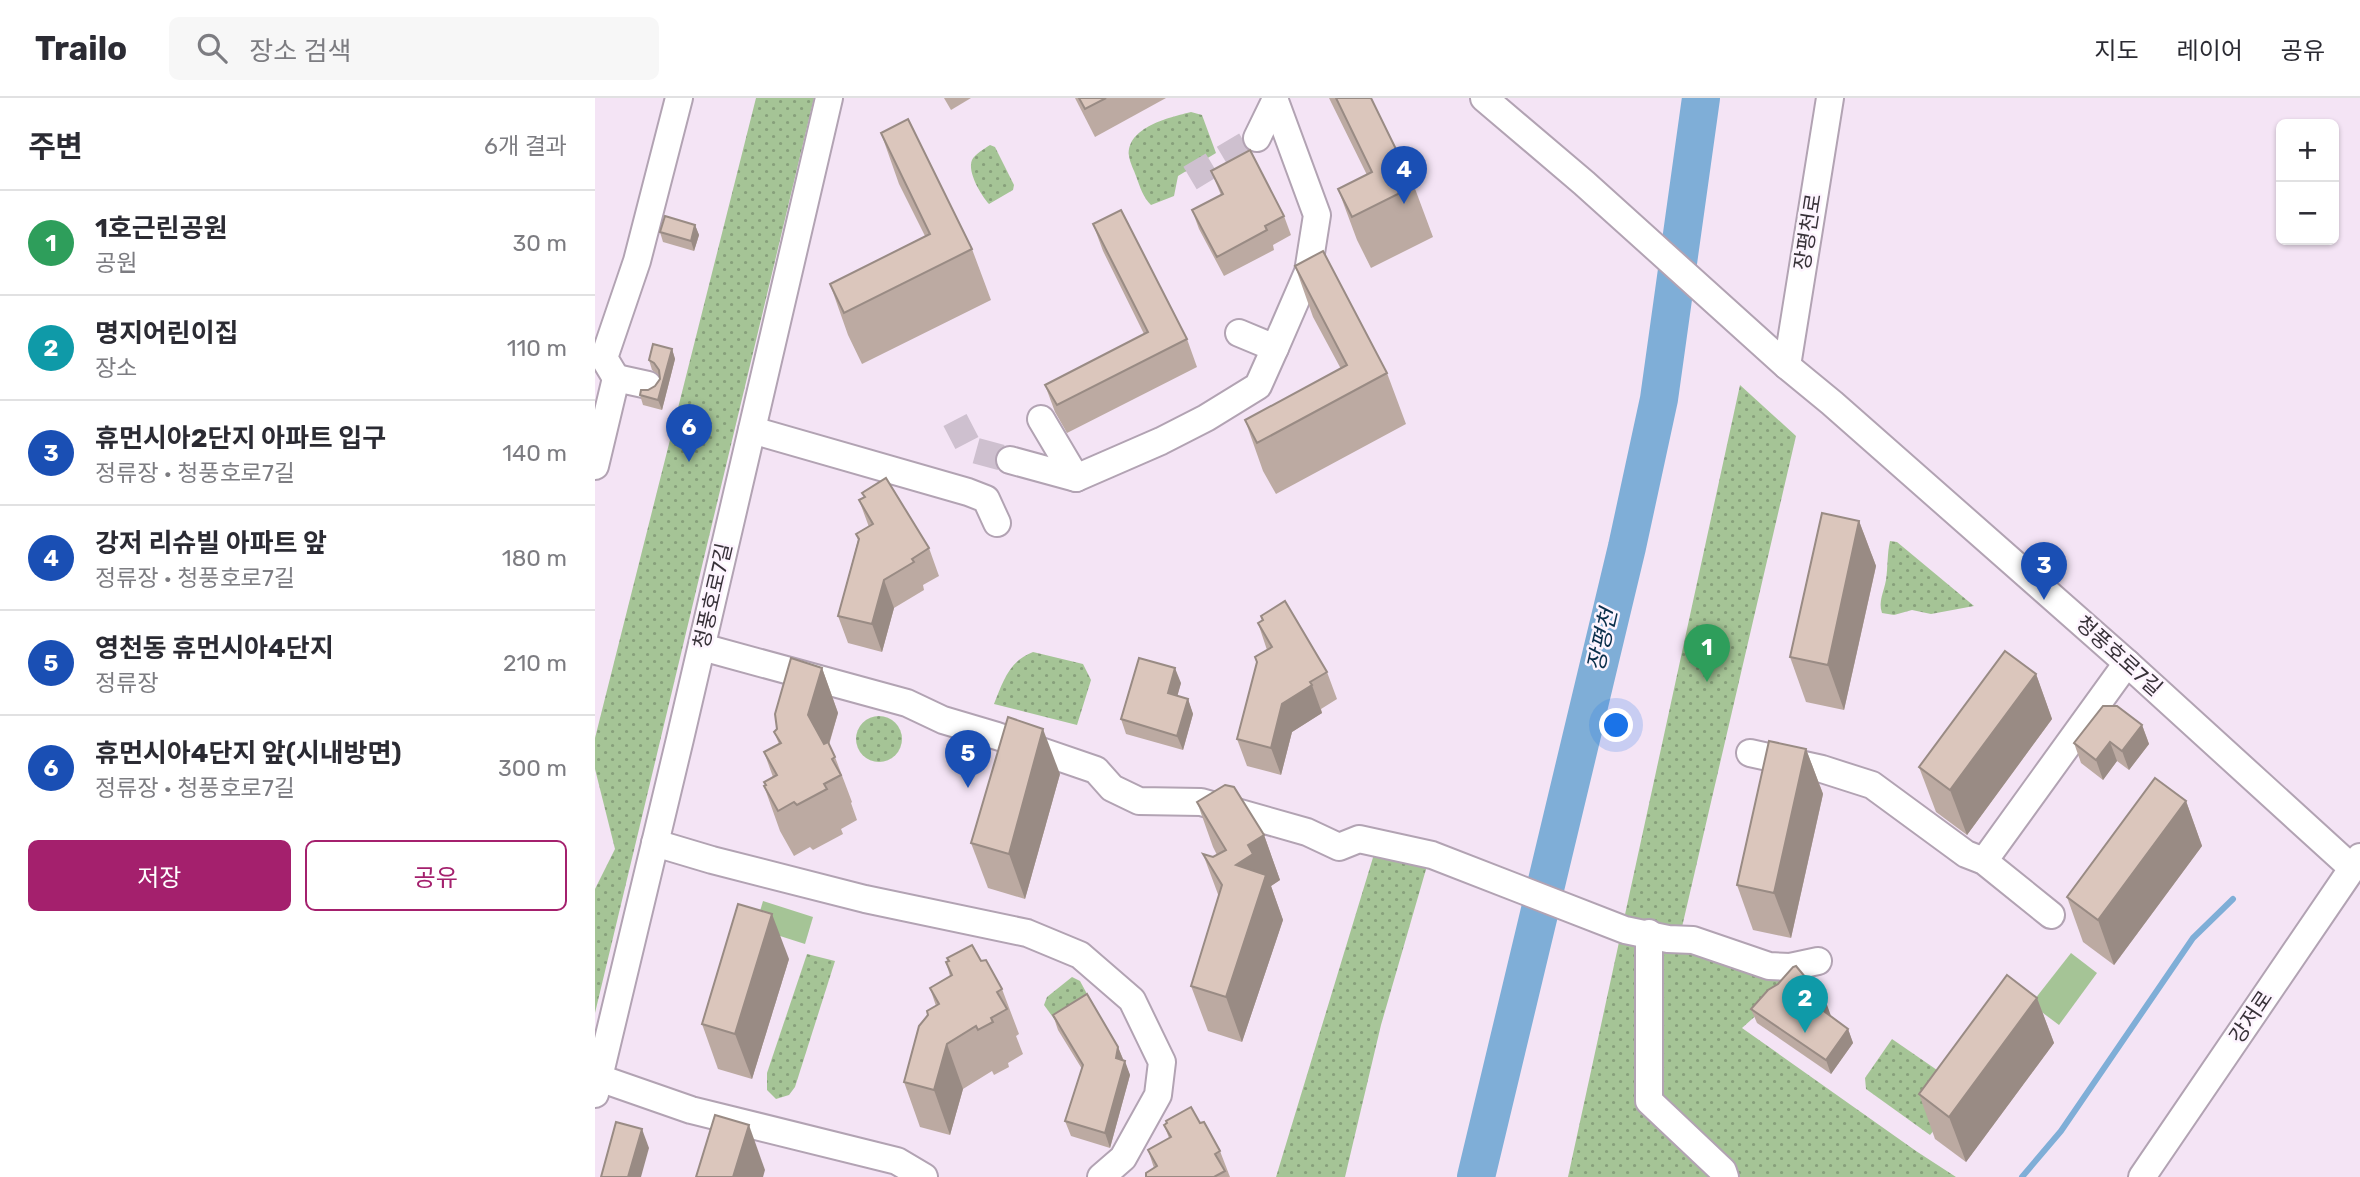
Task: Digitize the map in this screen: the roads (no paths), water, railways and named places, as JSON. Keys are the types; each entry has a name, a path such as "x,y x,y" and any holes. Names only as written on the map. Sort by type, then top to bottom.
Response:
{"street":[{"path":"595,466 616,378 604,358 637,261 678,98"},
{"name":"청풍호로7길","path":"597,1086 829,98"},
{"name":"청풍호로7길","path":"1484,98 2356,863"},
{"name":"장평천로","path":"1787,366 1830,98"},
{"path":"1257,138 1275,99"},
{"path":"1010,460 1076,478 1161,441 1206,418 1258,386 1308,272 1317,215 1275,99"},
{"path":"1238,333 1275,348"},
{"path":"616,378 648,386"},
{"path":"1041,419 1076,478"},
{"path":"752,430 845,459 968,492 986,499 997,523"},
{"path":"702,647 907,703 943,720 1096,770 1112,788 1139,801 1202,802 1307,832 1339,847 1359,839 1432,855 1637,932 1668,939 1693,940 1769,965 1790,967 1818,961"},
{"path":"1984,861 2127,663"},
{"path":"1751,752 1822,769 1872,785 1966,854 1984,861 2051,915"},
{"path":"655,843 865,899 1027,933 1080,955 1132,1000 1162,1062 1158,1095 1123,1158 1101,1177"},
{"name":"강저로","path":"2142,1177 2356,863"},
{"path":"1637,932 1649,1101 1723,1171 1725,1177"},
{"path":"597,1086 897,1161 924,1177"}],"waterway":[{"name":"장평천","path":"1476,1177 1627,547 1659,399 1701,98"},
{"path":"2022,1177 2061,1131 2193,938 2233,899"}],"tunnel":[{"path":"1190,178 1257,138"},
{"path":"955,420 970,449 1010,460"}],"place":[{"name":"강저 리슈빌 아파트 앞","path":"1404,204"},
{"name":"휴먼시아4단지 앞(시내방면)","path":"689,462"},
{"name":"휴먼시아2단지 아파트 입구","path":"2044,600"},
{"name":"1호근린공원","path":"1707,682"},
{"name":"영천동 휴먼시아4단지","path":"968,788"},
{"name":"명지어린이집","path":"1805,1033"}]}
